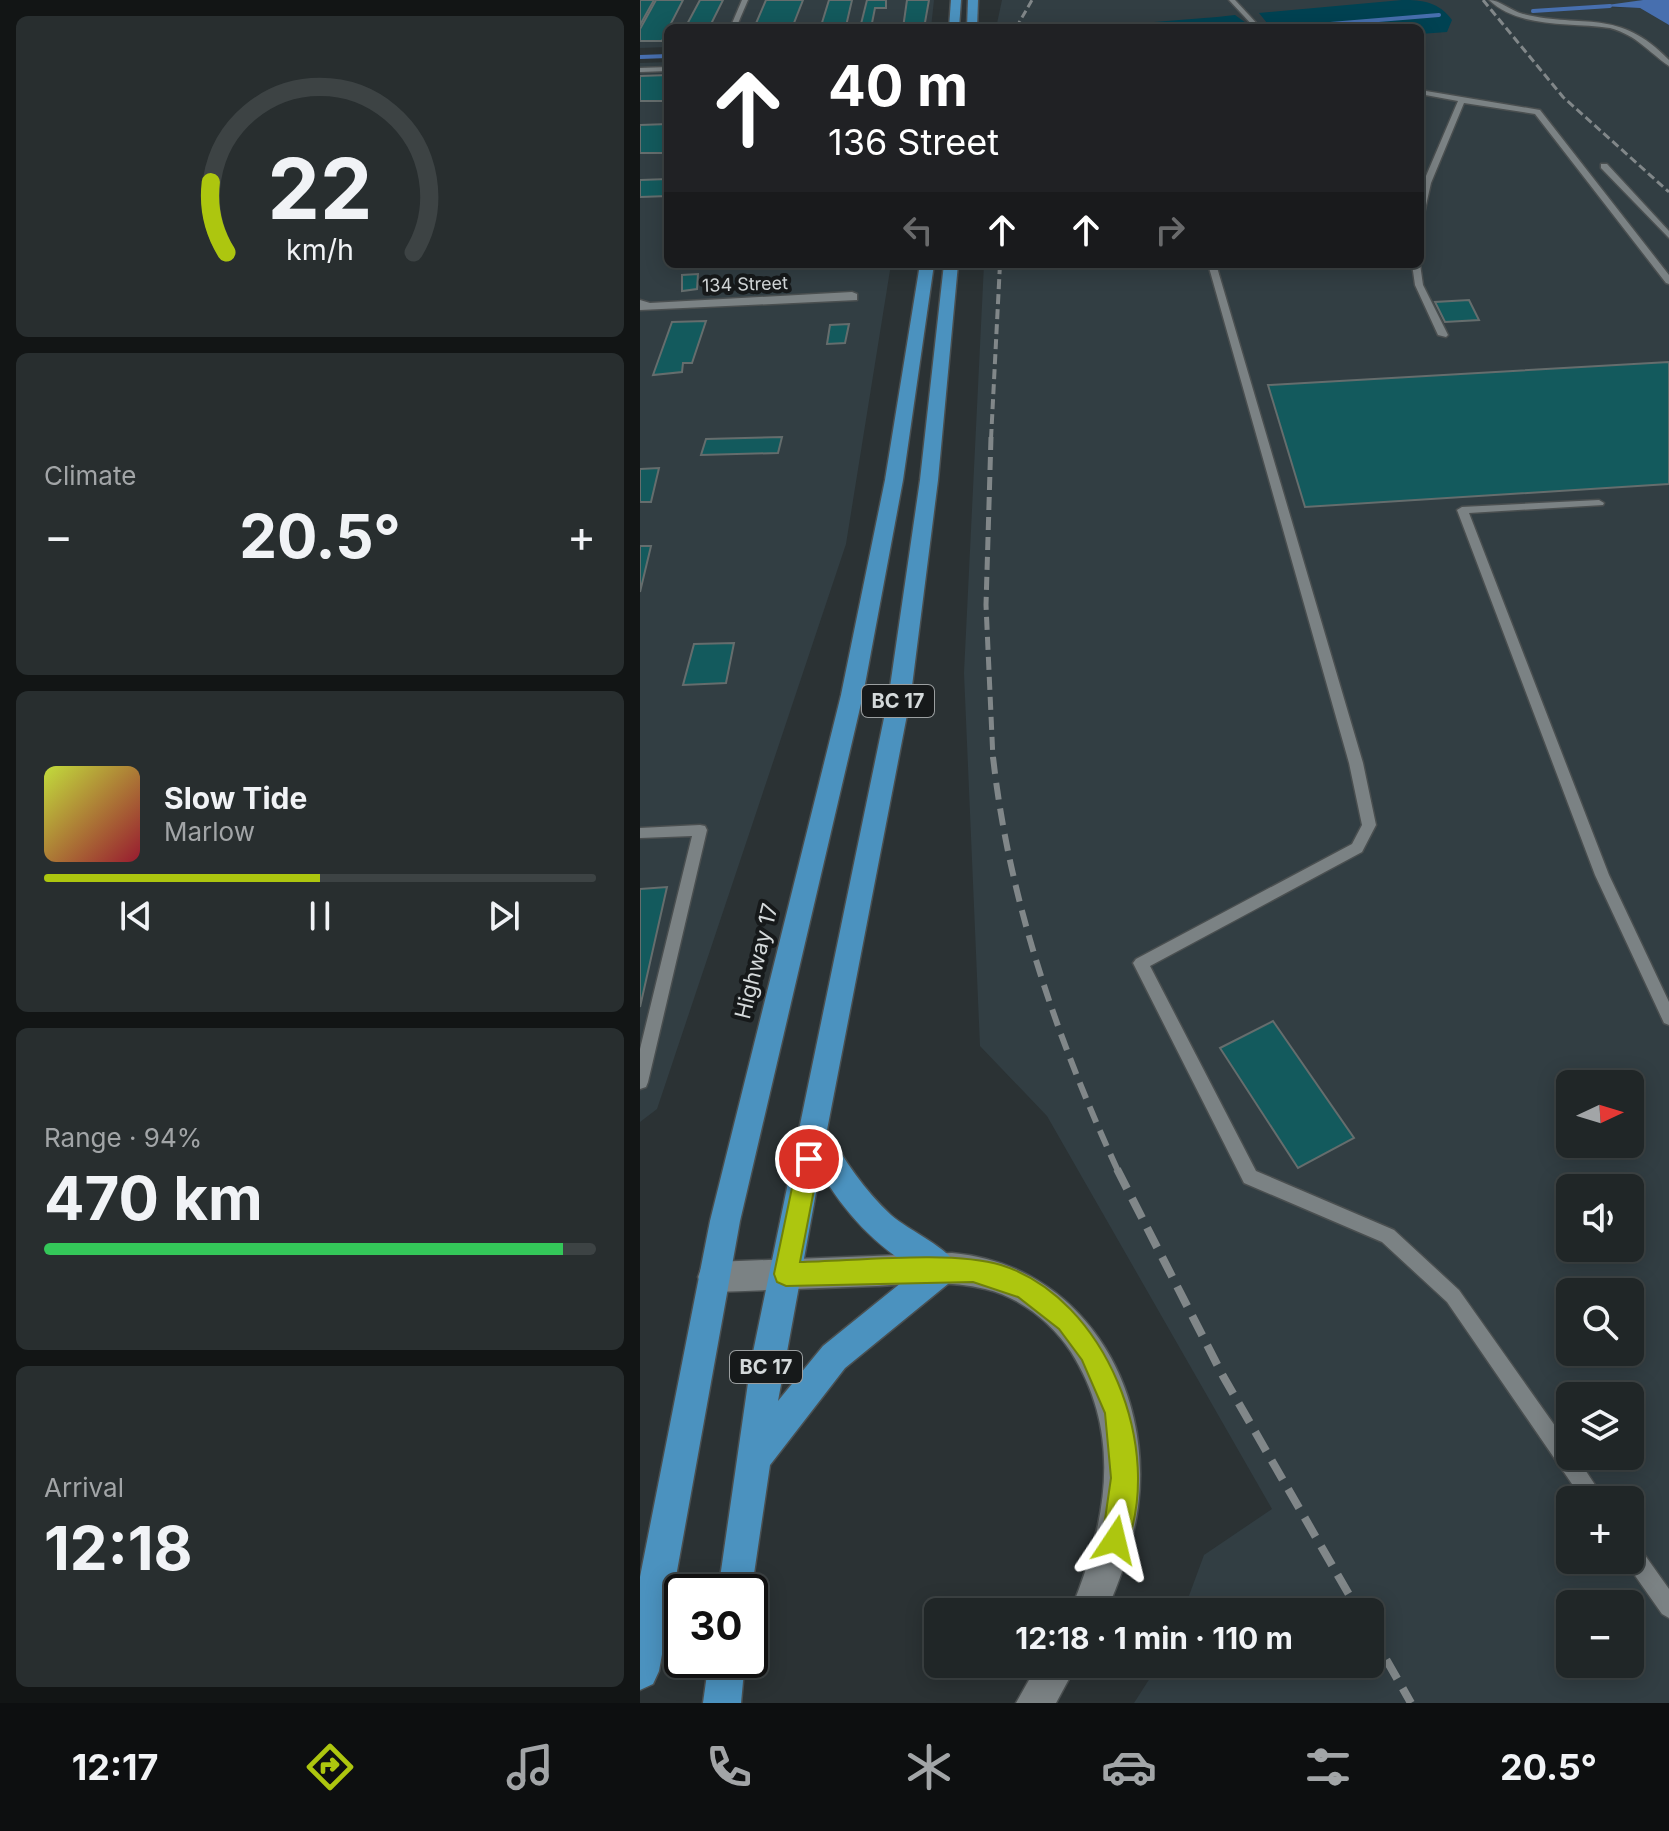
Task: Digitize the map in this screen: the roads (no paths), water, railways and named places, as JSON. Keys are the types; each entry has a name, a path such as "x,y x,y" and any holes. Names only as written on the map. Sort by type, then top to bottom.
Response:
{"highway":[{"path":"954,24 956,0"},
{"path":"972,24 973,0"},
{"name":"Highway 17","path":"640,1671 713,1277 852,695 894,480 926,268"},
{"name":"BC 17","path":"738,1574 767,1362 900,694 929,480 951,268"},
{"path":"753,1461 834,1357 943,1268 911,1251 861,1208 840,1182 814,1133"},
{"path":"722,1703 725,1678"}],"street":[{"name":"134 Street","path":"640,305 694,306 852,297"},
{"path":"713,1277 943,1268 1001,1277 1026,1288 1067,1321 1091,1351 1106,1379 1117,1412 1123,1447 1121,1520 1110,1560 1094,1598"},
{"path":"1035,1703 1050,1678"}],"lane":[{"path":"735,24 745,0"},
{"path":"1232,0 1254,24"},
{"path":"1491,3 1534,17 1592,22 1626,30 1653,48 1669,64"},
{"path":"640,70 664,69"},
{"path":"1424,93 1537,112 1669,281"},
{"path":"1424,196 1462,100"},
{"path":"1604,166 1669,236"},
{"path":"1213,268 1356,763 1369,825 1357,848 1141,963 1250,1177 1388,1236 1453,1296 1585,1486"},
{"path":"1417,268 1419,285 1443,335"},
{"path":"1599,503 1462,510 1602,875 1669,1018"},
{"path":"640,833 700,830 640,1082"},
{"path":"1644,1571 1669,1607"}],"water":[{"path":"1669,0 1669,25 1640,8 1600,6"}],"waterway":[{"path":"1533,11 1610,6"},
{"path":"1330,24 1439,15"},
{"path":"640,57 664,56"}],"railway":[{"path":"1018,24 1032,0"},
{"path":"1483,0 1563,97 1669,192"},
{"path":"991,439 1000,268"},
{"path":"991,437 986,605 993,759"},
{"path":"993,757 1000,811 1023,916 1056,1020 1118,1171"},
{"path":"1118,1171 1223,1376 1351,1598"},
{"path":"1384,1656 1411,1703"}]}
